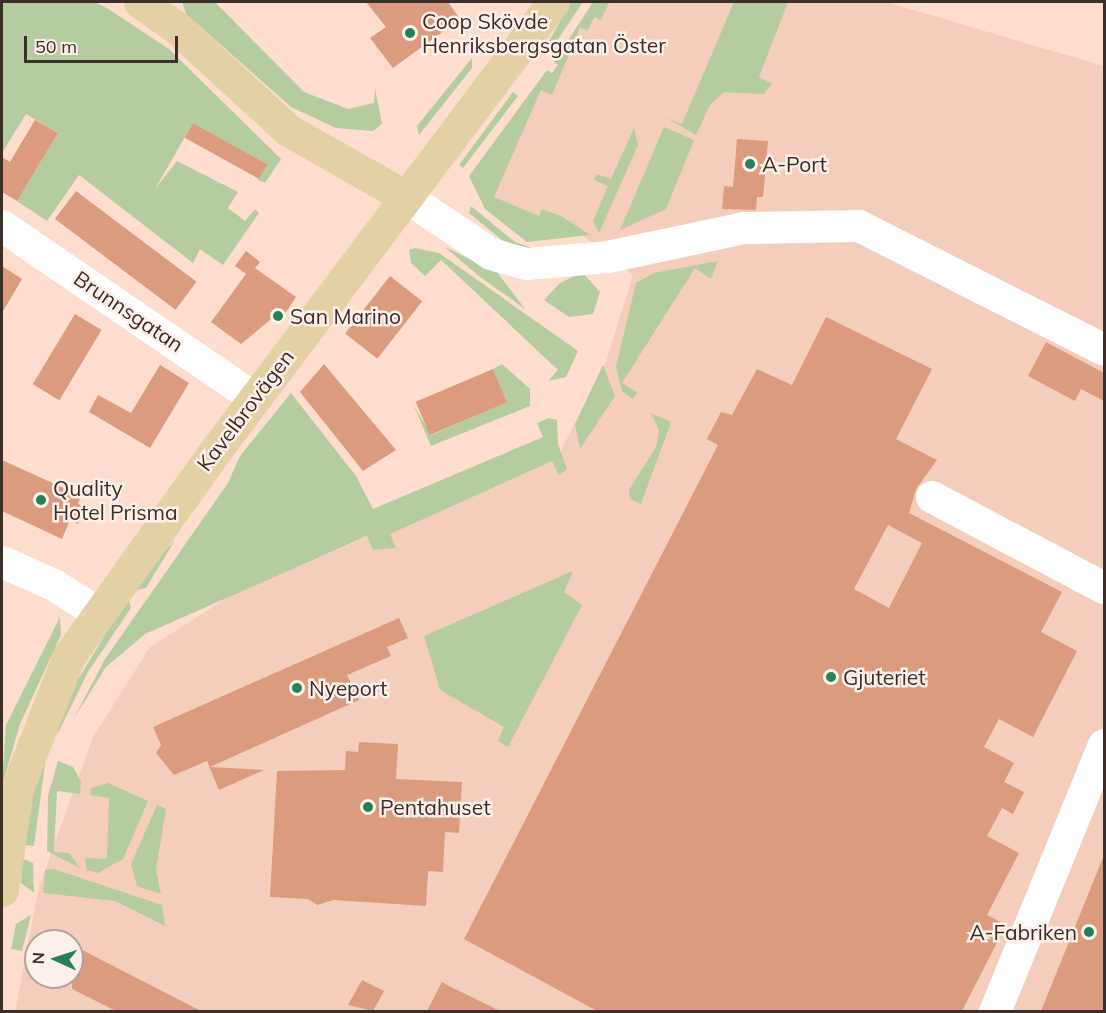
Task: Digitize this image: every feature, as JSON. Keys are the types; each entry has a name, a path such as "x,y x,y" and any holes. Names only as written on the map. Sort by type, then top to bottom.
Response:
{"main road":[{"path":"140,2 176,27 288,130 406,197"},
{"name":"Kavelbrovägen","path":"2,890 17,788 32,740 69,656 96,612 254,398 553,2"}],"street":[{"path":"406,197 491,254 527,264 608,257 744,228 860,226 1104,350"},
{"name":"Brunnsgatan","path":"2,226 254,398"},
{"path":"932,498 1104,588"},
{"path":"2,562 54,585 96,612"},
{"path":"995,1011 1104,744"}],"shaded area":[{"path":"598,2 886,2 1104,66 1104,1011 15,1012 24,965 24,989 84,989 84,929 31,929 39,887 93,737 150,647 235,593 558,456 605,365 633,275 582,235 493,197 541,90"}],"green space":[{"path":"2,2 94,2 107,8 169,49 281,159 265,183 258,180 267,164 193,123 155,189 177,161 238,192 228,208 245,221 255,209 259,213 223,265 200,249 193,263 79,175 47,221 17,201 58,133 26,114 2,153"},
{"path":"182,2 215,2 304,92 348,109 374,103 375,88 382,124 373,131 336,128 291,107 186,14"},
{"path":"571,2 583,2 548,54 544,50"},
{"path":"593,2 609,2 601,20 594,17 588,30 580,28 552,95 541,90 494,197 539,216 542,209 563,217 590,235 527,242 485,209 469,176 547,70 552,73 558,65 554,62"},
{"path":"734,2 788,2 759,77 772,84 764,94 724,92 710,105 696,135 667,118 682,124"},
{"path":"472,58 472,68 419,135 417,126"},
{"path":"513,92 518,96 463,168 459,165"},
{"path":"664,127 694,140 666,209 620,230"},
{"path":"634,128 638,145 599,233 593,221 608,186 594,180 597,174 611,179"},
{"path":"471,206 515,242 549,254 507,244 469,213"},
{"path":"445,247 497,272 525,309 480,277"},
{"path":"415,248 439,253 578,351 566,377 548,381 558,370 441,260 425,276 411,263 409,250"},
{"path":"718,261 711,279 695,268 622,383 637,392 633,399 622,391 616,367 636,283 654,273"},
{"path":"582,272 600,292 593,314 569,317 544,300 560,283"},
{"path":"502,364 530,389 530,406 431,446 413,404 431,435 507,402 493,369"},
{"path":"603,365 615,396 580,449 575,424"},
{"path":"291,393 356,476 373,509 543,437 537,423 549,418 557,420 558,444 567,469 559,475 552,461 390,534 396,548 373,550 367,536 145,634 106,667 73,720 105,659 228,483 240,456"},
{"path":"651,413 671,422 641,504 630,499 629,490 656,447 659,430"},
{"path":"175,540 146,588 136,590 143,574"},
{"path":"573,571 564,592 582,605 508,747 498,741 504,727 440,690 424,636"},
{"path":"128,597 131,608 88,672 58,733 56,725 71,691"},
{"path":"60,617 61,635 20,724 2,786 6,725"},
{"path":"58,761 73,767 81,782 80,794 57,791 54,852 69,853 80,868 47,851 48,796"},
{"path":"45,764 34,846 24,845 34,790"},
{"path":"108,783 148,801 123,859 98,873 87,870 85,858 107,859 109,798 90,795 91,788"},
{"path":"157,805 166,809 156,870 161,894 137,886 131,864"},
{"path":"23,859 33,863 34,893 21,883"},
{"path":"54,869 162,905 165,926 115,901 43,893 45,870"},
{"path":"31,915 28,929 24,929 22,951 11,949 16,924"}],"building":[{"name":"Coop Skövde Henriksbergsgatan Öster","path":"366,2 448,2 460,19 393,68 370,38 386,27"},
{"path":"35,120 58,133 17,201 2,192 2,157 10,162"},
{"path":"193,123 267,164 259,179 185,138"},
{"name":"A-Port","path":"737,139 768,141 763,197 757,197 756,210 722,209 724,186 733,187"},
{"path":"76,191 197,282 176,310 55,219"},
{"path":"246,251 260,262 255,268 296,297 280,321 275,316 241,344 211,322 246,274 235,266"},
{"path":"2,266 22,279 2,313"},
{"path":"390,276 422,301 377,359 345,334"},
{"path":"75,314 102,330 59,400 33,384"},
{"name":"Gjuteriet","path":"826,317 932,369 896,439 937,460 916,489 909,513 1062,592 1041,632 1077,651 1033,737 999,719 984,747 1014,763 1004,782 1024,792 1013,814 1002,808 987,836 1019,853 987,915 1006,925 962,1011 597,1011 464,939 718,445 707,439 721,412 732,415 757,369 792,385","holes":["888,525 922,543 889,608 854,589"]},
{"path":"1046,342 1104,373 1104,401 1081,389 1075,401 1028,376"},
{"path":"324,364 396,450 363,471 300,392"},
{"path":"160,365 189,383 150,448 89,412 98,395 131,413"},
{"path":"493,369 507,402 430,435 416,402"},
{"name":"Quality Hotel Prisma","path":"2,460 81,496 78,504 86,507 78,524 70,520 62,539 2,511"},
{"name":"Nyeport","path":"399,618 408,638 387,647 391,656 347,675 359,700 210,767 264,770 219,790 207,761 174,775 156,753 161,745 153,727"},
{"name":"Pentahuset","path":"359,742 398,744 396,779 462,782 459,833 445,832 443,872 428,871 426,906 333,900 317,905 308,899 270,897 277,771 345,770 346,751 358,752"},
{"name":"A-Fabriken","path":"1104,855 1104,1011 1041,1011"},
{"path":"84,951 201,1011 116,1011 72,989 84,989"},
{"path":"362,980 384,991 373,1011 348,1005"},
{"path":"442,982 449,986 500,1011 427,1011"}],"place":[{"name":"Coop Skövde Henriksbergsgatan Öster","path":"410,33"},
{"name":"A-Port","path":"750,164"},
{"name":"San Marino","path":"278,316"},
{"name":"Quality Hotel Prisma","path":"41,500"},
{"name":"Gjuteriet","path":"831,677"},
{"name":"Nyeport","path":"297,688"},
{"name":"Pentahuset","path":"368,807"},
{"name":"A-Fabriken","path":"1089,932"}]}
